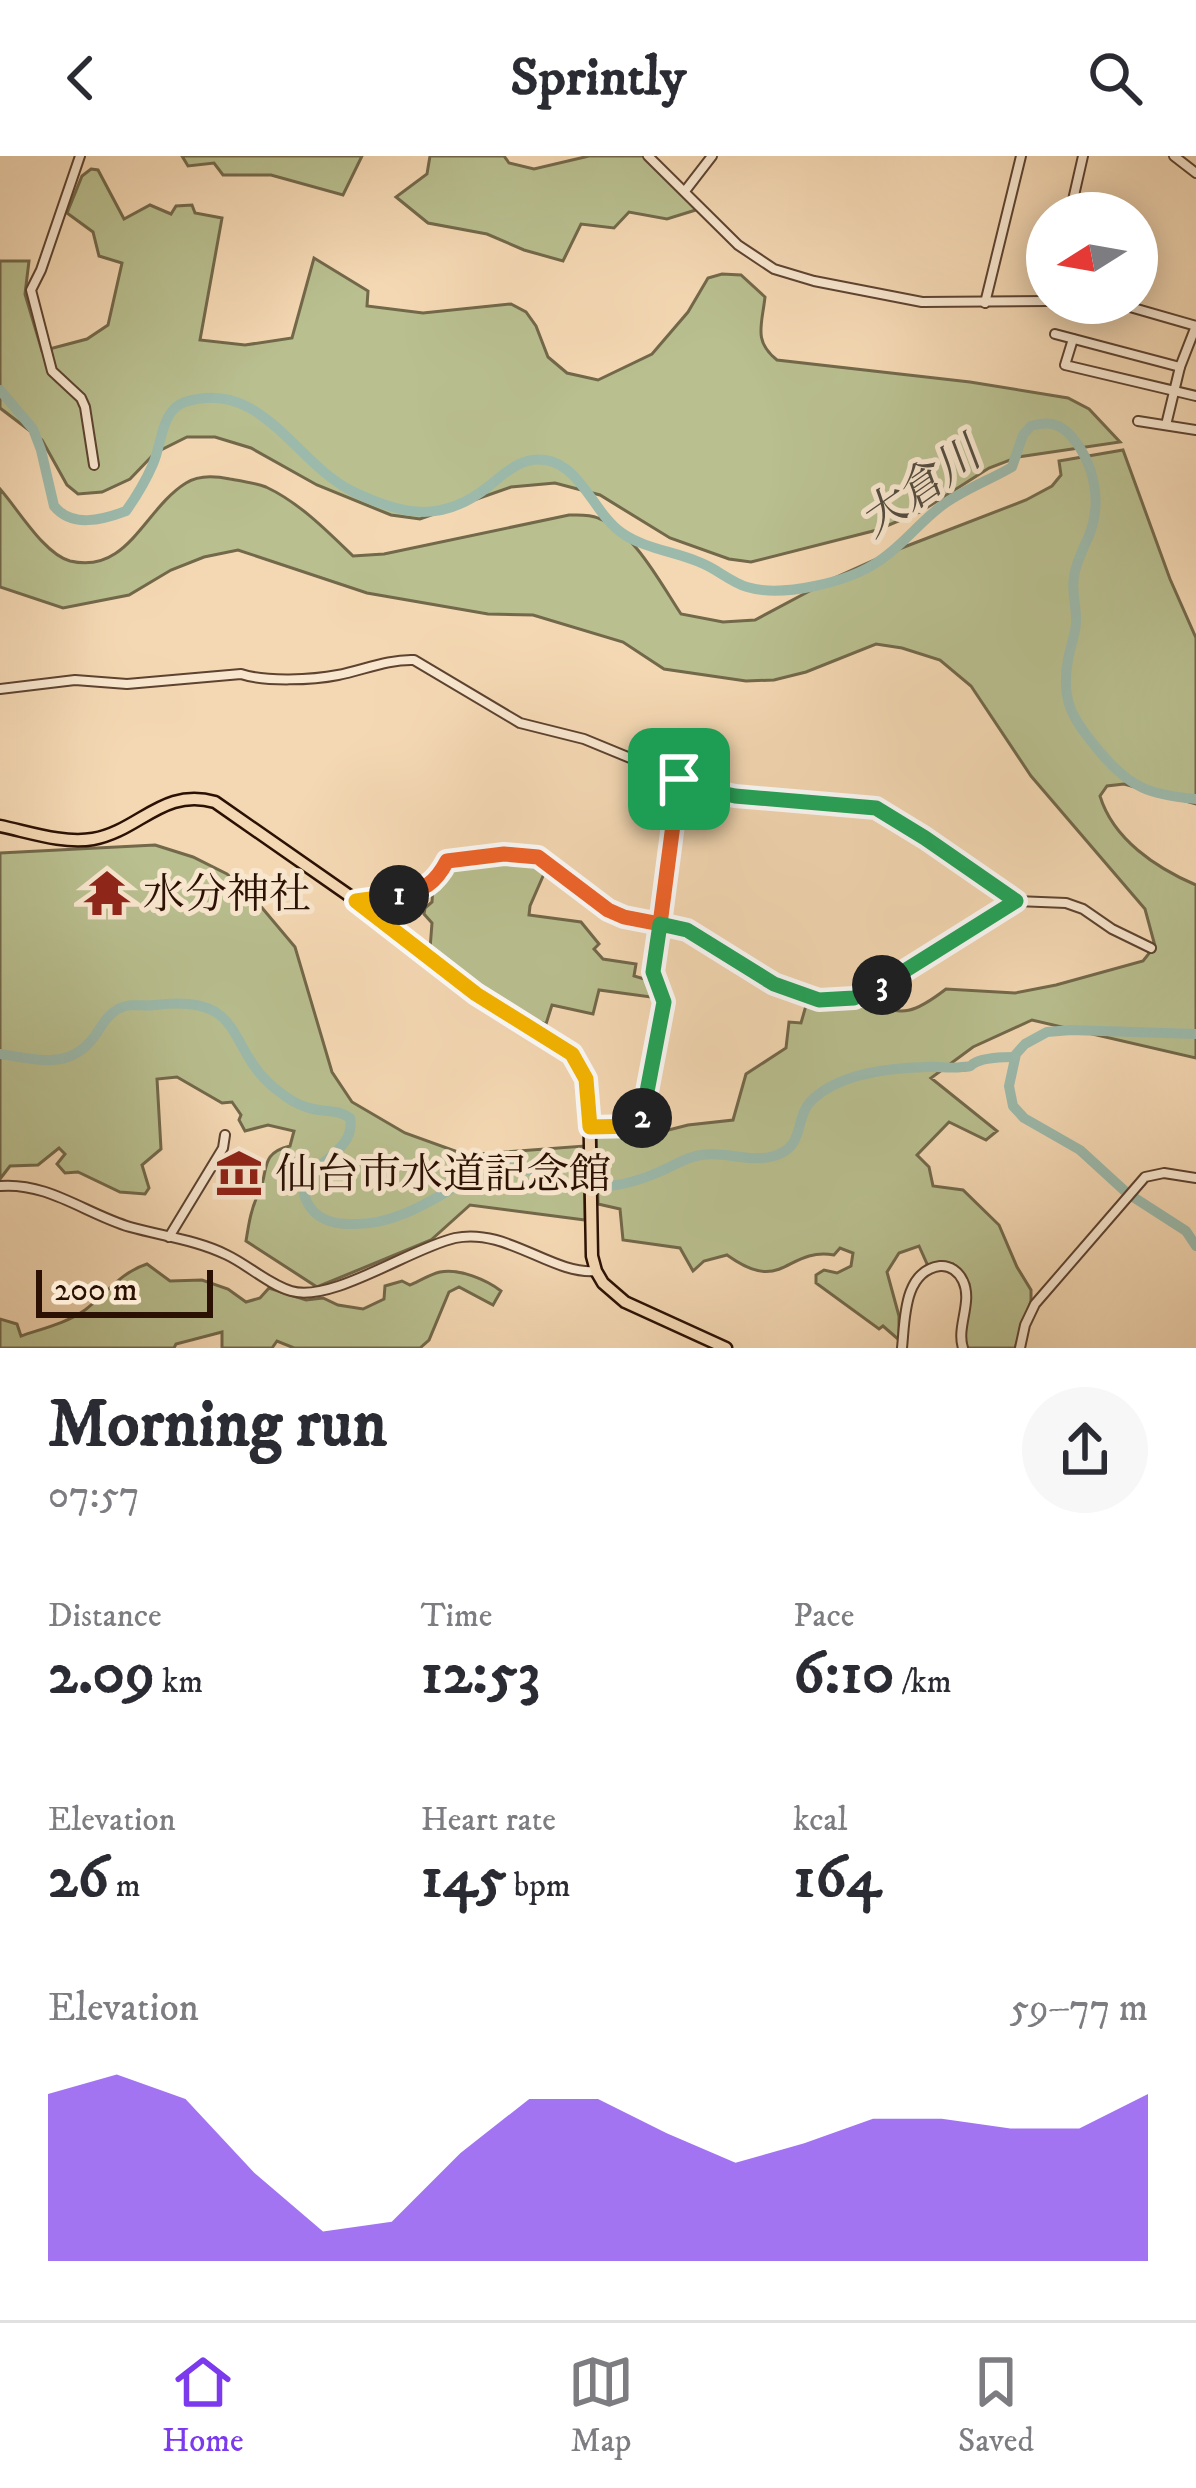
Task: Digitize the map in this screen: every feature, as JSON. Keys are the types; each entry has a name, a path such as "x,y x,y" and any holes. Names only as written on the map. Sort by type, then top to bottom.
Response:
{"main road":[{"path":"0,826 90,840 162,806 205,799 226,808 356,901 476,994 572,1054 586,1079 596,1271 625,1302 726,1348"}],"street":[{"path":"80,156 31,290 52,371 85,407 94,465"},
{"path":"648,156 738,244 773,269 922,302 1026,302"},
{"path":"685,191 712,156"},
{"path":"985,303 1021,156"},
{"path":"1075,192 1083,156"},
{"path":"1174,156 1196,173"},
{"path":"1158,315 1196,326 1166,425"},
{"path":"1055,334 1180,367"},
{"path":"1073,340 1065,365 1196,396"},
{"path":"1138,421 1196,430"},
{"path":"0,689 75,680 127,684 241,674 254,678 331,676 414,660 520,723 584,740 708,790 876,808 1016,901 1083,909 1151,948"},
{"path":"590,1127 641,1125 664,1002 653,972 679,779"},
{"path":"356,901 429,886 447,861 521,854 538,857 608,910 697,935 785,990 835,1001 879,987 1016,901"},
{"path":"170,1237 223,1148 225,1136"},
{"path":"1020,1348 1035,1304 1145,1177 1157,1173 1196,1178"},
{"path":"0,1186 37,1188 124,1225 208,1246 291,1291 310,1293 334,1286 444,1241 469,1236 502,1241 581,1271 596,1271"},
{"path":"902,1348 912,1287 932,1269 948,1266 964,1282 960,1334 964,1348"}],"green space":[{"path":"182,156 362,156 343,195 271,175 223,175 214,163 188,166"},
{"path":"430,156 504,156 509,163 534,169 589,156 644,156 699,209 667,219 629,212 614,228 581,224 563,261 487,234 428,223 396,197 427,174"},
{"path":"98,170 124,219 150,205 171,214 176,206 192,205 195,213 222,218 200,340 245,345 292,338 314,258 368,291 367,306 423,313 511,304 526,312 536,326 548,357 567,373 598,380 652,354 688,312 708,278 741,275 765,297 762,339 777,360 1068,398 1089,409 1120,442 1018,457 989,468 920,512 877,530 751,562 670,538 600,495 555,483 511,487 420,519 391,515 317,485 251,448 215,437 187,437 155,453 130,479 102,492 78,494 67,485 42,440 0,408 0,261 29,261 25,294 42,351 87,339 108,325 122,263 99,256 93,232 67,213 82,176"},
{"path":"1123,450 1196,638 1196,804 1124,784 1107,786 1100,796 1126,839 1166,870 1196,885 1196,1058 1032,1020 973,1047 931,1078 997,1131 986,1140 949,1122 917,1155 929,1167 933,1186 963,1190 999,1225 1031,1290 1015,1348 967,1348 969,1284 953,1264 928,1266 919,1246 899,1253 887,1272 899,1316 899,1340 816,1283 816,1275 824,1270 837,1273 851,1266 853,1253 840,1248 834,1255 805,1257 773,1271 746,1266 727,1255 704,1261 693,1271 680,1248 623,1240 620,1209 598,1204 596,1133 649,1135 733,1120 746,1074 786,1048 789,1022 801,1023 807,1002 851,1001 903,1011 922,1006 946,989 1015,993 1143,961 1155,946 1145,909 1031,776 971,686 940,660 876,644 774,680 746,681 664,669 623,642 533,615 488,614 367,593 238,550 171,570 129,595 63,608 0,587 0,489 51,550 70,561 90,563 121,549 186,483 213,477 258,484 278,494 353,556 384,554 569,515 595,517 611,524 634,546 681,614 723,622 755,620 899,549 1026,500 1052,486 1061,475 1059,461"},
{"path":"155,845 227,874 295,947 332,1072 352,1102 405,1133 466,1155 584,1146 585,1220 470,1205 431,1240 317,1287 246,1241 269,1158 290,1146 294,1131 268,1125 245,1131 232,1102 222,1103 177,1077 157,1079 161,1149 142,1165 149,1188 145,1194 120,1192 78,1172 65,1173 57,1164 65,1154 59,1148 38,1165 10,1166 0,1179 0,853"},
{"path":"524,859 547,867 529,915 581,922 599,944 594,949 603,959 636,964 634,976 651,981 658,998 599,990 593,1014 552,1005 546,1024 499,1002 457,971 430,949 432,923 425,908 432,902 433,886 449,865"},
{"path":"147,1264 170,1281 202,1280 246,1302 260,1298 269,1288 306,1300 323,1298 363,1309 384,1299 385,1286 402,1281 410,1285 448,1271 472,1276 501,1291 493,1305 459,1287 449,1292 429,1340 420,1348 294,1348 277,1341 272,1348 222,1348 222,1332 174,1348 0,1348 0,1319 17,1324 21,1336 54,1325 85,1310 121,1278"}],"waterway":[{"name":"大倉川","path":"0,390 33,429 54,506 78,520 126,511 150,470 171,412 185,402 212,398 257,412 354,492 407,510 456,506 529,461 557,464 578,480 622,533 689,558 747,587 778,591 833,581 866,569 948,501 1012,467 1031,426 1053,424 1080,447 1091,470 1095,495 1094,521 1073,583 1076,623 1066,675 1071,710 1100,752 1131,782 1153,792 1196,799"},
{"path":"0,1054 39,1060 74,1055 110,1015 127,1006 207,1008 222,1017 263,1077 284,1095 306,1107 350,1118 343,1144 312,1172 304,1193 318,1215 350,1224 408,1212 492,1167 515,1167 576,1186 598,1187 633,1181 701,1155 774,1156 796,1138 813,1099 837,1083 881,1071 967,1067 1015,1057"},
{"path":"1196,1034 1047,1032 1016,1054 1009,1086 1013,1106 1024,1118 1080,1150 1127,1193 1186,1231 1196,1246"}],"place":[{"name":"水分神社","path":"107,893"},
{"name":"仙台市水道記念館","path":"239,1173"}],"route":[{"path":"679,779 660,924 608,910 538,857 521,854 447,861 429,886 356,901 476,994 572,1054 586,1079 590,1127 641,1125 664,1002 653,972 660,924 697,935 785,990 835,1001 867,994 1016,901 876,808 735,796 679,779"}]}
